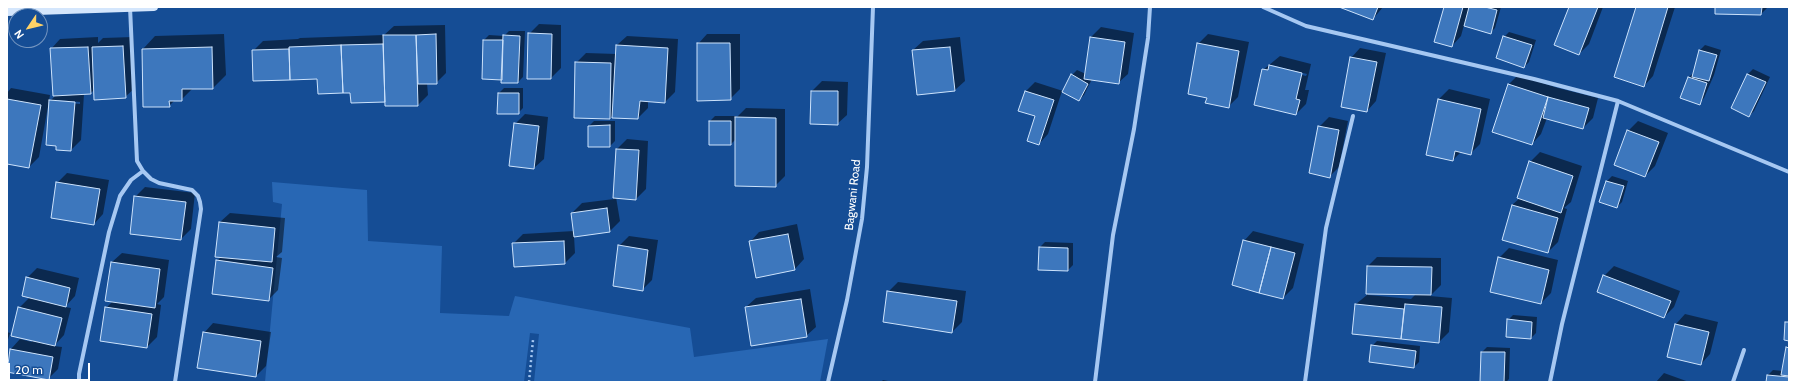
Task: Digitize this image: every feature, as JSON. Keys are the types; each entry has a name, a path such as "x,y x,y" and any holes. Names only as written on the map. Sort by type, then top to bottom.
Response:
{"street":[{"path":"7,12 154,7"},
{"name":"Bagwani Road","path":"828,382 847,300 862,219 866,167 873,7"},
{"path":"1095,382 1113,235 1134,129 1148,38 1150,7"},
{"path":"1263,7 1306,26 1534,79 1618,101 1789,172"},
{"path":"130,8 137,161 143,171 159,183 192,190 198,196 200,202 175,382"},
{"path":"1550,382 1562,324 1618,101"},
{"path":"1305,382 1326,228 1353,116"},
{"path":"79,382 79,374 109,232 120,196 131,180 143,171"},
{"path":"1733,382 1744,350"}],"path":[{"path":"529,382 533,340"}],"shaded area":[{"path":"272,182 367,190 368,241 442,246 440,313 509,316 515,296 690,328 694,357 828,339 820,382 534,382 539,334 530,333 524,382 265,382 282,204 273,202"}],"building":[{"path":"1339,7 1378,7 1373,20"},
{"path":"1444,7 1463,7 1452,47 1434,42"},
{"path":"1469,7 1485,7 1497,10 1491,34 1464,26"},
{"path":"1569,7 1598,7 1579,55 1554,45"},
{"path":"1636,7 1668,7 1644,87 1614,77"},
{"path":"1715,7 1762,7 1761,15 1715,14"},
{"path":"528,33 552,34 551,79 527,79"},
{"path":"436,34 437,84 418,84 416,35"},
{"path":"383,35 416,35 418,106 385,106"},
{"path":"503,35 520,36 518,83 501,83"},
{"path":"1503,36 1532,45 1524,68 1496,58"},
{"path":"1090,37 1125,42 1119,84 1084,79"},
{"path":"483,40 503,40 502,80 482,79"},
{"path":"697,43 730,43 731,100 697,101"},
{"path":"1197,43 1239,51 1229,108 1205,103 1207,98 1188,94"},
{"path":"383,44 385,102 351,103 350,93 343,93 341,45"},
{"path":"341,45 343,93 318,94 317,79 290,80 289,47"},
{"path":"616,45 668,48 665,103 640,101 638,119 612,118"},
{"path":"123,46 126,98 94,100 92,47"},
{"path":"88,47 91,94 53,96 50,48"},
{"path":"212,47 213,89 182,89 182,101 169,101 170,107 143,107 142,49"},
{"path":"950,47 955,91 917,95 912,50"},
{"path":"289,49 290,80 253,81 252,50"},
{"path":"1699,50 1717,55 1709,81 1692,77"},
{"path":"1350,57 1377,62 1367,112 1341,107"},
{"path":"575,62 611,63 610,119 574,118"},
{"path":"1269,65 1302,73 1296,99 1300,100 1296,115 1254,105 1262,69 1268,70"},
{"path":"1071,74 1088,84 1079,101 1062,92"},
{"path":"1747,74 1766,82 1749,117 1731,108"},
{"path":"1688,77 1707,83 1700,105 1680,98"},
{"path":"1508,84 1548,97 1532,145 1492,132"},
{"path":"811,91 838,91 838,125 810,124"},
{"path":"1025,91 1054,100 1039,145 1027,141 1035,116 1018,111"},
{"path":"498,93 519,93 519,114 497,114"},
{"path":"1548,97 1589,108 1583,129 1543,118"},
{"path":"7,99 41,105 29,168 7,164"},
{"path":"1438,99 1481,109 1471,155 1455,151 1453,161 1426,155"},
{"path":"49,100 75,102 71,151 56,150 56,146 46,145"},
{"path":"735,117 776,118 776,187 735,186"},
{"path":"709,121 731,121 731,145 709,145"},
{"path":"514,123 539,126 534,169 509,166"},
{"path":"610,125 610,147 588,147 588,126"},
{"path":"1318,126 1339,130 1330,178 1309,173"},
{"path":"1627,130 1659,142 1645,177 1614,165"},
{"path":"616,149 639,150 636,200 613,198"},
{"path":"1529,161 1573,176 1561,213 1517,198"},
{"path":"1606,181 1624,186 1617,208 1599,202"},
{"path":"56,182 100,189 94,225 51,218"},
{"path":"134,196 186,202 181,240 130,234"},
{"path":"1512,205 1558,218 1548,253 1502,240"},
{"path":"607,208 610,232 574,237 571,213"},
{"path":"219,222 275,228 272,262 215,257"},
{"path":"788,234 795,270 756,278 749,241"},
{"path":"1243,240 1271,247 1259,293 1232,285"},
{"path":"564,241 565,264 514,267 512,243"},
{"path":"618,245 648,250 643,291 613,286"},
{"path":"1039,247 1068,248 1068,271 1038,270"},
{"path":"1271,247 1295,253 1283,299 1259,293"},
{"path":"1498,257 1549,270 1541,304 1490,292"},
{"path":"216,260 273,268 269,301 212,294"},
{"path":"111,262 160,269 155,308 105,301"},
{"path":"1367,266 1432,267 1431,295 1366,294"},
{"path":"1603,275 1671,301 1664,318 1597,292"},
{"path":"26,277 70,288 66,307 22,296"},
{"path":"887,291 957,301 952,333 883,322"},
{"path":"801,299 807,337 751,346 745,307"},
{"path":"1355,304 1404,309 1401,339 1352,334"},
{"path":"1405,304 1442,307 1439,343 1401,339"},
{"path":"18,307 62,318 55,346 11,336"},
{"path":"105,307 152,314 147,348 100,341"},
{"path":"1507,319 1532,322 1531,339 1506,337"},
{"path":"1785,322 1789,322 1789,341 1784,340"},
{"path":"1675,324 1709,332 1701,365 1667,357"},
{"path":"203,332 261,341 256,377 197,368"},
{"path":"1371,345 1416,351 1414,368 1369,362"},
{"path":"1786,347 1789,348 1789,376 1781,375"},
{"path":"10,349 53,357 49,380 7,372"},
{"path":"1481,352 1505,352 1504,382 1480,382"},
{"path":"1767,375 1789,377 1789,382 1766,382"}]}
